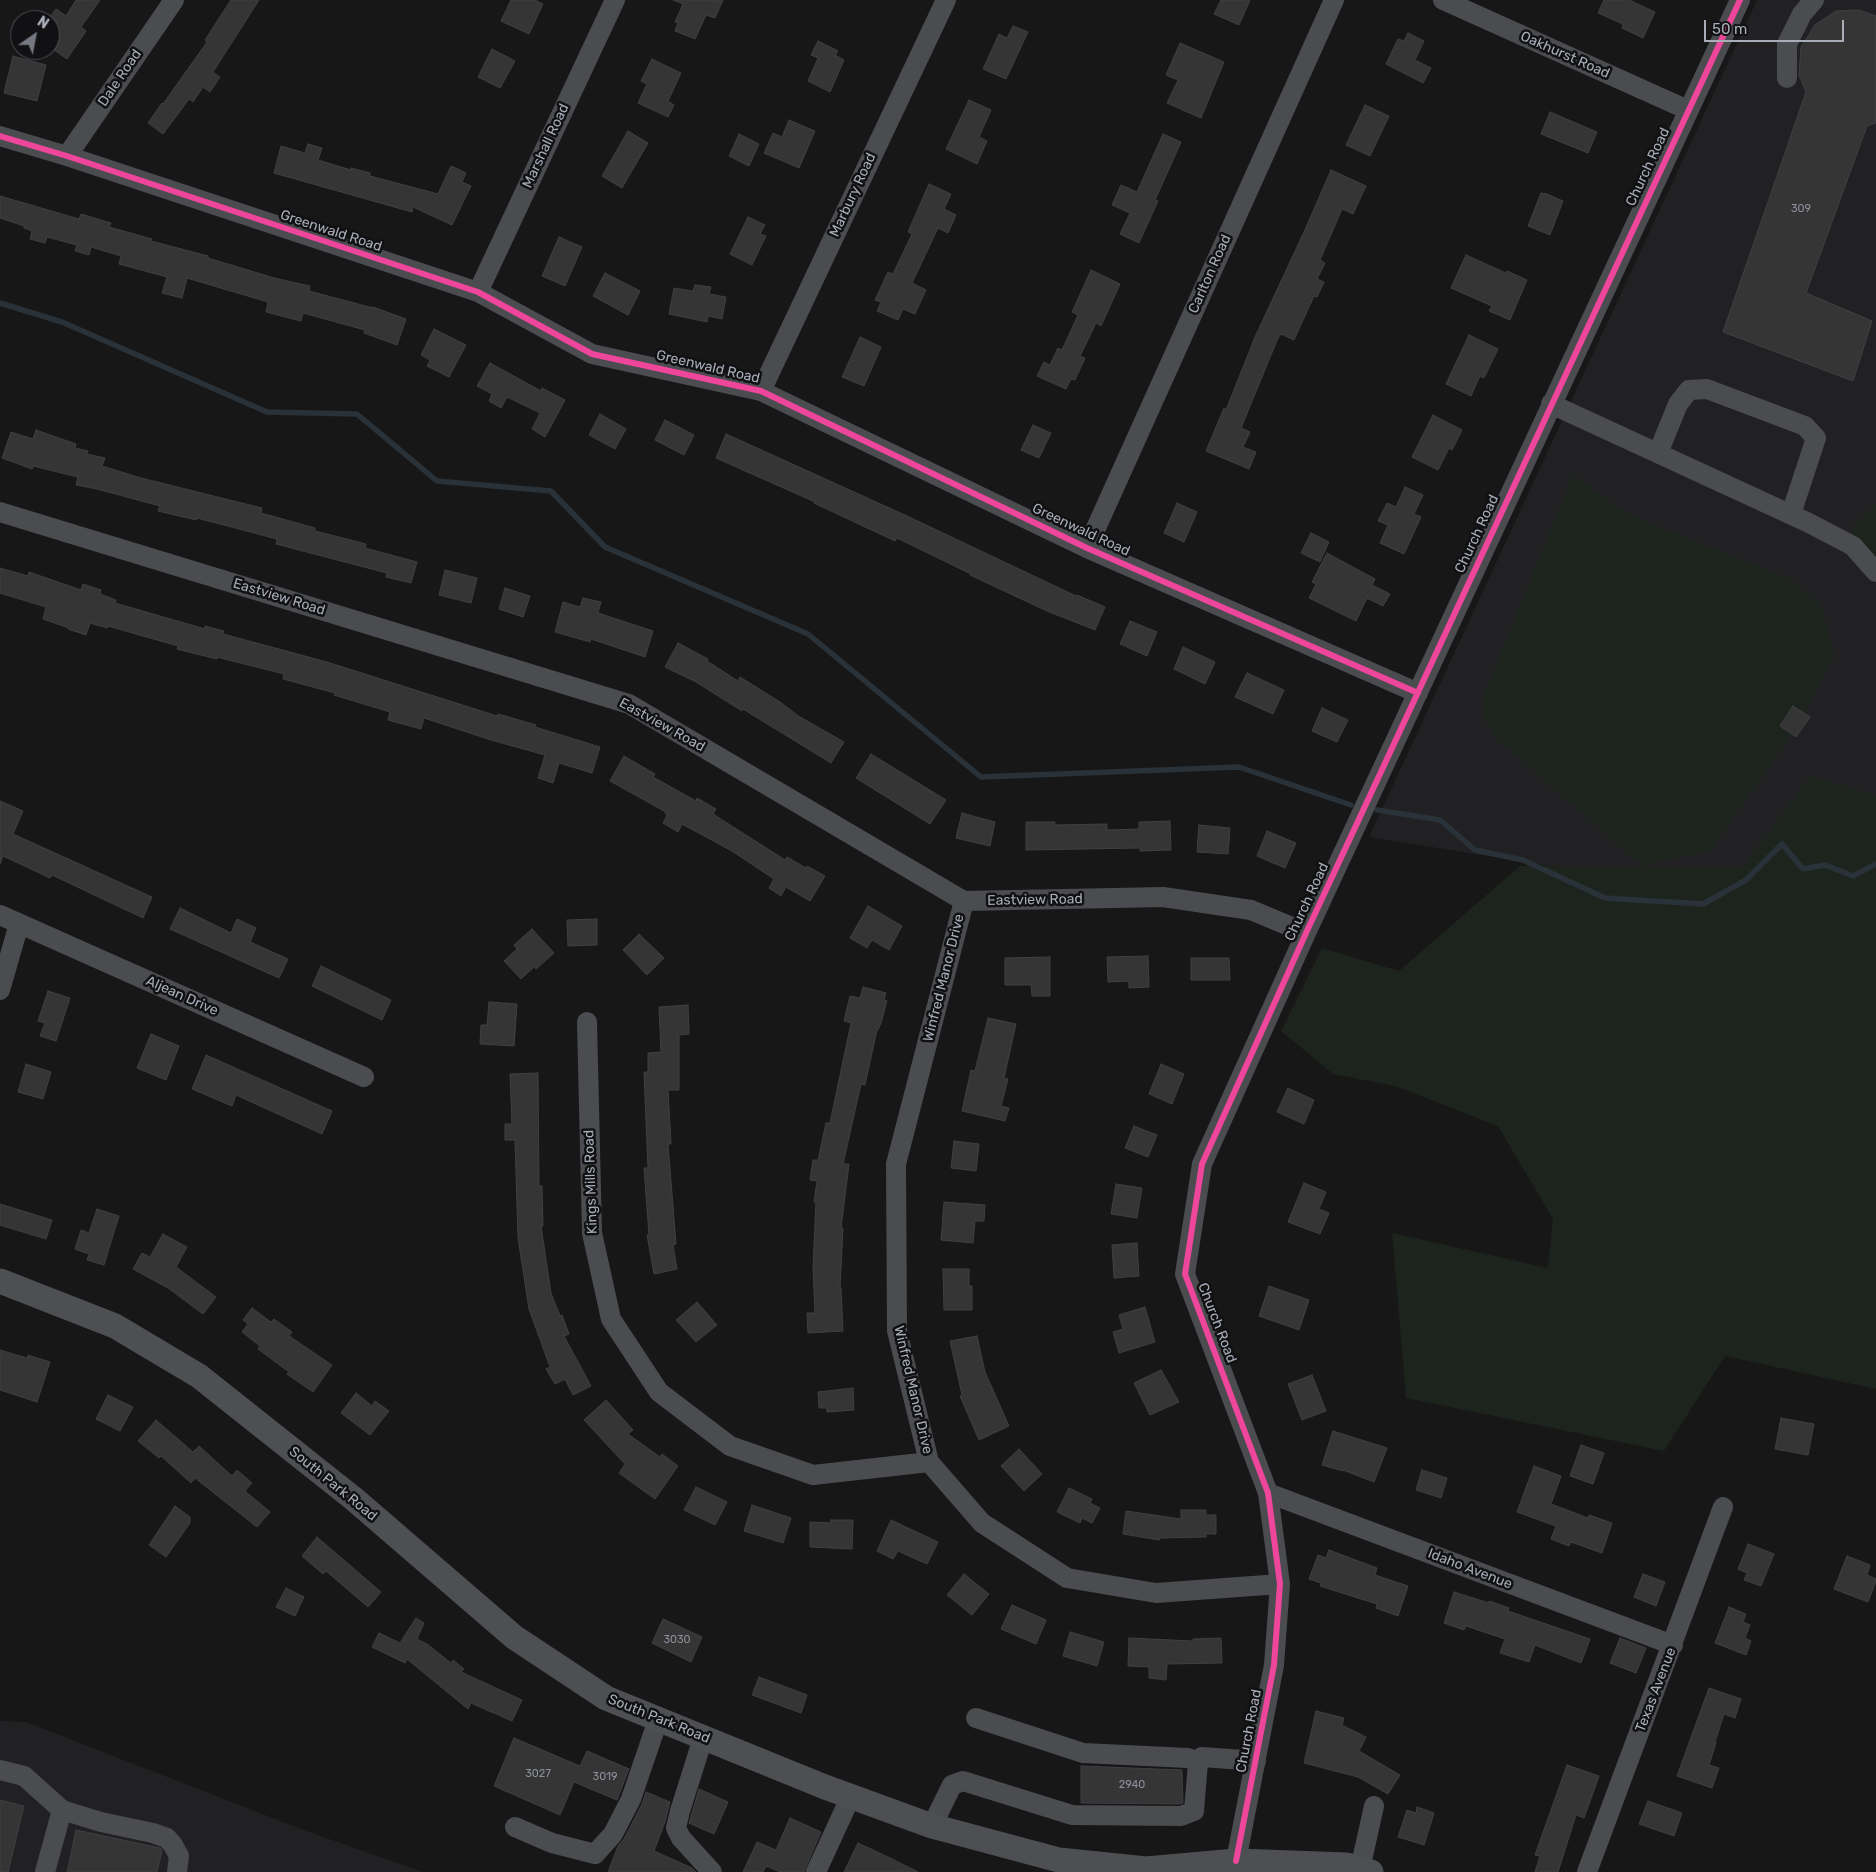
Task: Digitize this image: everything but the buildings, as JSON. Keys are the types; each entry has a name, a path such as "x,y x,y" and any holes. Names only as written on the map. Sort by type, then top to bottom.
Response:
{"main road":[{"name":"South Park Road","path":"0,1281 115,1326 199,1376 354,1499 514,1637 606,1698 703,1738 932,1826 1066,1867 1146,1869 1236,1862 1347,1865 1365,1870"}],"street":[{"name":"Dale Road","path":"67,156 174,0"},
{"name":"Marshall Road","path":"478,292 615,0"},
{"name":"Marbury Road","path":"761,391 946,0"},
{"name":"Carlton Road","path":"1087,548 1334,0"},
{"name":"Oakhurst Road","path":"1443,0 1688,110"},
{"name":"Church Road","path":"1236,1862 1274,1665 1280,1584 1268,1492 1186,1274 1202,1164 1306,933 1740,0"},
{"path":"1787,78 1787,44 1802,14 1814,0"},
{"name":"Greenwald Road","path":"0,136 67,156 478,292 592,354 761,391 1087,548 1418,692"},
{"path":"1658,453 1678,404 1689,390 1707,389 1805,426 1816,438 1791,514"},
{"path":"1551,404 1791,514 1852,546 1876,572"},
{"name":"Eastview Road","path":"0,512 629,704 964,901 1163,897 1251,910 1306,933"},
{"name":"Winfred Manor Drive","path":"964,901 896,1164 897,1331 929,1462 982,1523 1067,1578 1156,1593 1280,1584"},
{"name":"Aljean Drive","path":"0,915 364,1078"},
{"path":"0,990 19,924"},
{"name":"Kings Mills Road","path":"587,1022 592,1233 611,1319 659,1392 730,1446 813,1475 929,1462"},
{"name":"Idaho Avenue","path":"1268,1492 1673,1645"},
{"name":"Texas Avenue","path":"1587,1872 1723,1507"},
{"path":"976,1718 1083,1753 1188,1758 1198,1762"},
{"path":"515,1827 552,1843 595,1854 613,1834 631,1799 658,1720"},
{"path":"703,1738 676,1828 681,1838 712,1872"},
{"path":"932,1826 952,1785 963,1781 1072,1815 1181,1816 1194,1810 1198,1762 1202,1757 1256,1761"},
{"path":"0,1770 24,1776 62,1810 166,1838 173,1845 179,1856 177,1872"},
{"path":"816,1872 851,1796"},
{"path":"1365,1870 1374,1806"},
{"path":"45,1872 62,1810"}],"shaded area":[{"path":"1757,0 1876,0 1876,918 1369,837"},
{"path":"1573,475 1630,515 1791,579 1822,606 1835,657 1786,743 1710,851 1641,865 1495,737 1483,719 1482,699"},
{"path":"1876,503 1876,558 1867,545 1849,532"},
{"path":"1810,776 1876,795 1876,1389 1725,1356 1664,1451 1406,1398 1392,1233 1548,1268 1553,1219 1498,1126 1395,1086 1333,1074 1281,1031 1322,948 1399,971 1520,866 1744,866"},
{"path":"0,1721 26,1722 309,1832 423,1872 0,1872"}],"waterway":[{"path":"0,303 62,322 267,412 357,414 437,481 551,491 605,547 808,634 981,777 1239,767 1351,805"},
{"path":"1377,810 1440,820 1475,850 1523,860 1605,898 1703,904 1746,880 1782,844 1803,869 1825,865 1853,876 1876,864"}],"cycle path":[{"path":"1236,1861 1274,1665 1280,1584 1268,1493 1185,1274 1202,1164 1306,933 1740,0"},
{"path":"0,136 67,156 478,292 592,354 761,391 1087,548 1418,693"}]}
